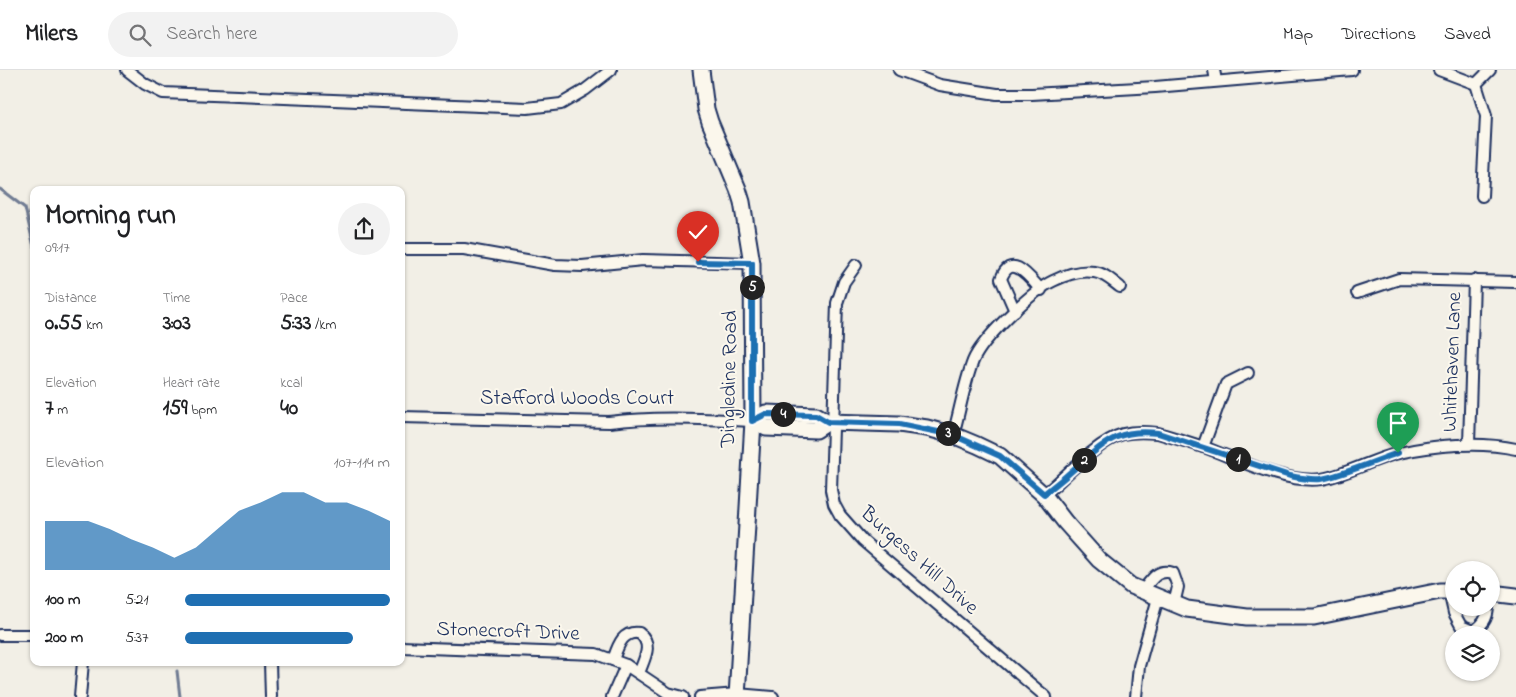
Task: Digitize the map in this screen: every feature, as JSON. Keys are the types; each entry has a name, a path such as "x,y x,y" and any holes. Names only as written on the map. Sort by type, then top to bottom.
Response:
{"street":[{"path":"127,70 145,84 163,93 461,107 527,108 561,104 585,90 608,71"},
{"name":"Dingledine Road","path":"701,70 706,110 742,202 752,263 752,421 737,696"},
{"path":"899,70 940,84 997,94 1075,92 1215,75 1352,70"},
{"path":"1439,70 1476,84"},
{"path":"1476,84 1490,70"},
{"path":"1476,84 1486,116 1482,196"},
{"path":"405,249 427,247 464,249 555,265 582,266 643,260 752,263"},
{"name":"Burgess Hill Drive","path":"856,265 844,282 837,303 830,422 831,490 834,504 840,515 864,541 1046,697"},
{"path":"1015,311 1002,279 1004,271 1010,267 1015,267 1025,272 1041,290"},
{"path":"953,435 973,361 979,349 992,333 1015,311 1052,281 1079,272 1102,274 1120,286"},
{"path":"1358,293 1399,279 1516,282"},
{"name":"Whitehaven Lane","path":"1469,444 1474,280"},
{"path":"1203,447 1226,384 1248,373"},
{"name":"Stafford Woods Court","path":"405,417 590,422 679,417 752,421"},
{"path":"752,421 766,428 816,430 830,422 899,424 953,435 1000,456 1044,494 1065,522 1099,560 1131,586 1187,609 1247,617 1314,617 1445,591"},
{"path":"1044,494 1104,442 1123,434 1142,431 1158,433 1274,472 1307,479 1335,475 1398,453 1469,444 1516,449"},
{"path":"1142,592 1159,572 1173,573 1178,587 1174,604"},
{"path":"1500,593 1516,596"},
{"path":"1136,697 1139,666 1158,598"},
{"path":"1456,616 1460,626 1473,631 1481,626 1487,616"},
{"path":"613,660 623,638 632,632 639,633 644,636 648,649 638,672"},
{"path":"0,635 30,636"},
{"name":"Stonecroft Drive","path":"405,647 596,654 626,665 668,693 683,697"},
{"path":"612,697 626,665"},
{"path":"80,697 83,666"},
{"path":"270,666 271,697"},
{"path":"700,697 772,697"}],"waterway":[{"path":"0,189 25,208 30,230"},
{"path":"177,671 180,697"}],"route":[{"path":"698,262 752,263 752,421 766,414 816,415 828,422 899,424 927,428 953,435 1000,456 1044,494 1104,442 1123,434 1142,431 1158,433 1259,467 1307,479 1335,475 1398,453"}]}
